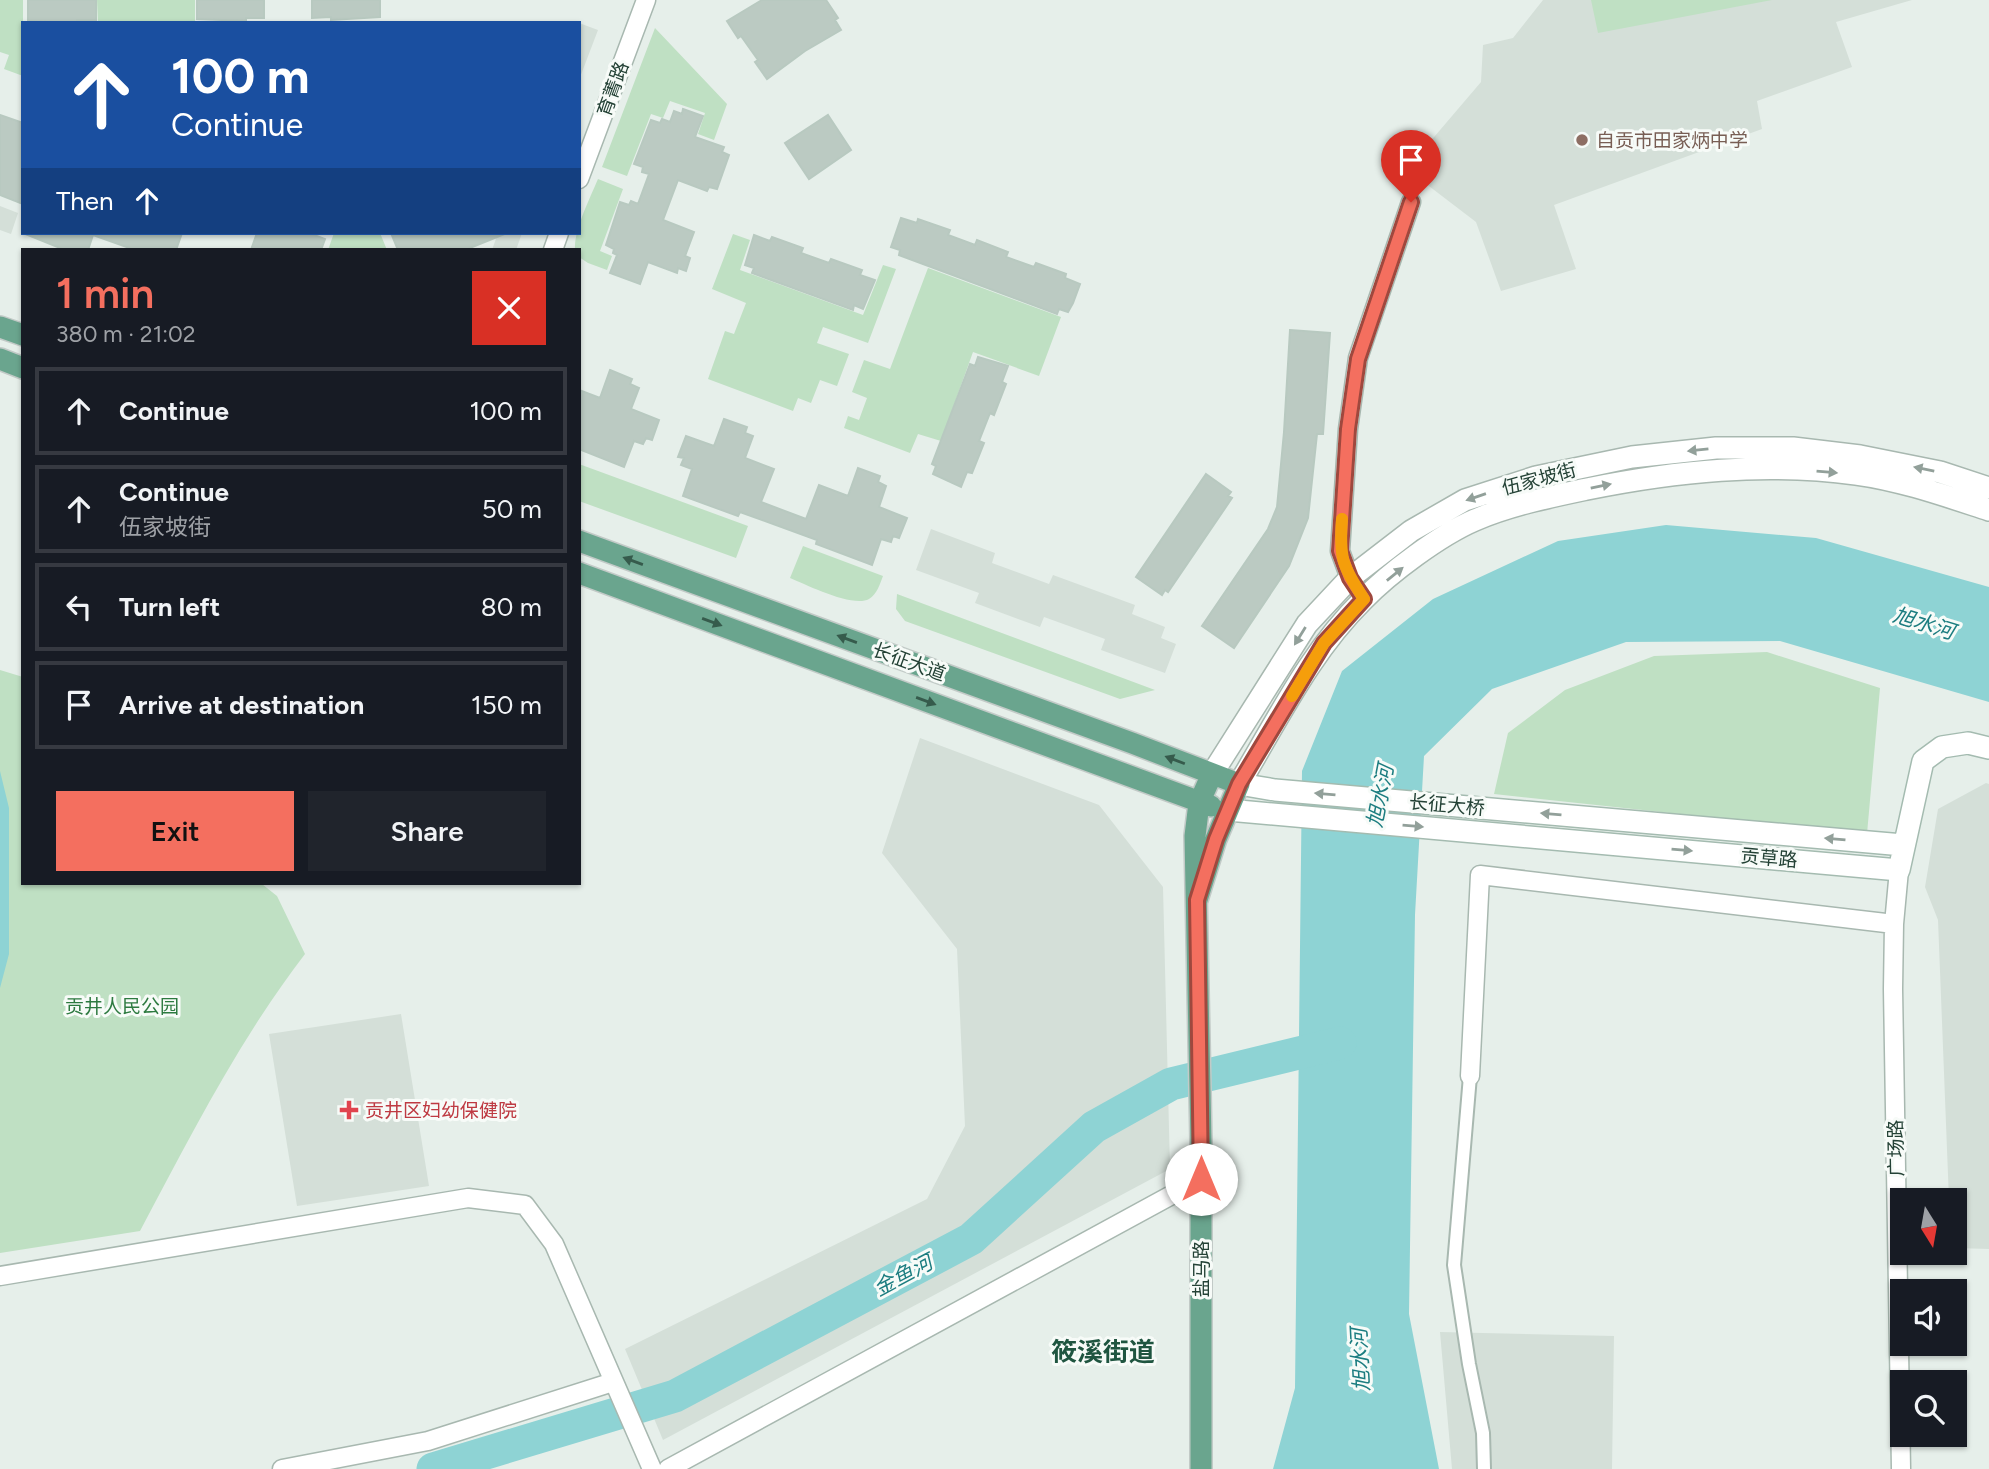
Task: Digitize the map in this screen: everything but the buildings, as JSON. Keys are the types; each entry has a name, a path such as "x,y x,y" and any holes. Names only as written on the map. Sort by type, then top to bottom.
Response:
{"main road":[{"path":"0,327 21,334"},
{"path":"0,359 21,367"},
{"name":"长征大道","path":"581,542 1239,784"},
{"name":"长征大道","path":"581,574 1199,803 1228,810"},
{"name":"盐马路","path":"1201,1469 1201,1143 1195,835 1199,803 1212,774"},
{"path":"1197,900 1216,839 1239,784"}],"street":[{"name":"育菁路","path":"581,174 646,0"},
{"path":"1364,599 1350,578 1340,551 1348,429 1358,359 1411,202"},
{"name":"伍家坡街","path":"1212,774 1307,624 1350,578 1411,531 1465,500 1536,477 1632,457 1716,448 1793,448 1860,456 1940,472 1989,488"},
{"name":"伍家坡街","path":"1239,784 1324,643 1364,599 1423,551 1474,520 1545,498 1633,480 1719,468 1792,468 1858,474 1937,493 1989,510"},
{"path":"1899,870 1923,761 1942,747 1968,743 1989,748"},
{"name":"长征大桥","path":"1239,784 1275,790 1619,820"},
{"name":"长征大桥","path":"1228,810 1614,844"},
{"name":"贡草路","path":"1619,820 1903,845"},
{"name":"贡草路","path":"1614,844 1899,870"},
{"name":"广场路","path":"1899,870 1894,924 1901,1469"},
{"path":"1484,1469 1483,1433 1454,1265 1470,1076 1479,875 1894,924"},
{"path":"668,1469 1201,1179"},
{"path":"0,1276 468,1198 525,1205 554,1244 652,1469"},
{"path":"282,1469 428,1441 613,1382"}],"shaded area":[{"name":"自贡市田家炳中学","path":"1543,0 1912,0 1836,22 1852,67 1757,101 1762,129 1554,205 1576,269 1501,291 1476,222 1421,180 1423,150 1481,82 1483,45 1513,38"},
{"path":"581,24 598,30 581,75"},
{"path":"0,206 18,213 11,234 0,230"},
{"path":"497,235 521,235 517,248 493,248"},
{"path":"931,529 995,553 992,563 1049,584 1053,575 1135,605 1132,614 1165,627 1161,638 1176,644 1165,673 1101,650 1105,639 1044,617 1040,627 975,603 979,593 916,570"},
{"path":"920,738 1099,805 1163,887 1170,1169 663,1440 625,1349 927,1199 965,1126 957,949 882,853"},
{"path":"1986,783 1989,784 1989,1249 1967,1248 1967,1188 1949,1188 1938,920 1925,887 1938,809"},
{"name":"贡井区妇幼保健院","path":"401,1014 429,1186 297,1206 269,1034"},
{"path":"1440,1332 1614,1336 1612,1469 1452,1469"}],"green space":[{"path":"0,0 23,0 21,75 4,69 9,55 0,52"},
{"path":"97,0 195,0 195,21 98,21"},
{"path":"1591,0 1772,0 1598,33"},
{"path":"655,28 727,104 714,140 698,134 705,113 670,101 663,118 651,114 627,176 602,167"},
{"path":"598,179 623,189 600,251 612,256 607,270 581,258 581,248 575,248 577,235 581,235 581,221"},
{"path":"733,234 750,240 740,270 863,315 883,265 896,269 868,343 823,327 817,343 849,354 837,386 820,380 811,403 798,398 793,411 708,379 725,331 734,334 746,303 712,289"},
{"path":"333,235 381,235 386,248 329,248"},
{"path":"928,268 1061,317 1039,376 973,352 941,441 918,434 910,453 844,428 848,416 859,420 867,398 852,392 864,360 890,369"},
{"path":"581,465 748,526 736,558 581,502"},
{"path":"803,546 883,576 876,592 869,599 852,600 790,578"},
{"path":"897,594 1155,690 1120,699 905,621 896,609"},
{"path":"1767,652 1880,688 1867,834 1494,794 1508,733 1565,690 1654,656"},
{"name":"贡井人民公园","path":"0,670 21,676 21,885 263,885 277,896 305,954 237,1054 140,1231 0,1253"}],"water":[{"name":"旭水河","path":"1666,525 1816,538 1989,587 1989,702 1780,641 1626,642 1492,689 1424,756 1415,915 1409,1314 1439,1469 1273,1469 1295,1388 1302,771 1342,671 1433,599 1558,541"},
{"path":"0,771 9,808 9,954 0,988"}],"waterway":[{"name":"金鱼河","path":"433,1469 675,1396 971,1239 1094,1127 1171,1084 1340,1043"}],"slow traffic":[{"path":"1292,696 1324,643 1364,599 1350,578 1340,551 1342,519"}],"place":[{"name":"自贡市田家炳中学","path":"1582,140"},
{"name":"贡井区妇幼保健院","path":"349,1110"}],"district":[{"name":"筱溪街道","path":"1103,1352"}],"route":[{"path":"1201,1179 1197,900 1216,839 1239,784 1324,643 1364,599 1350,578 1340,551 1348,429 1358,359 1411,202"}]}
